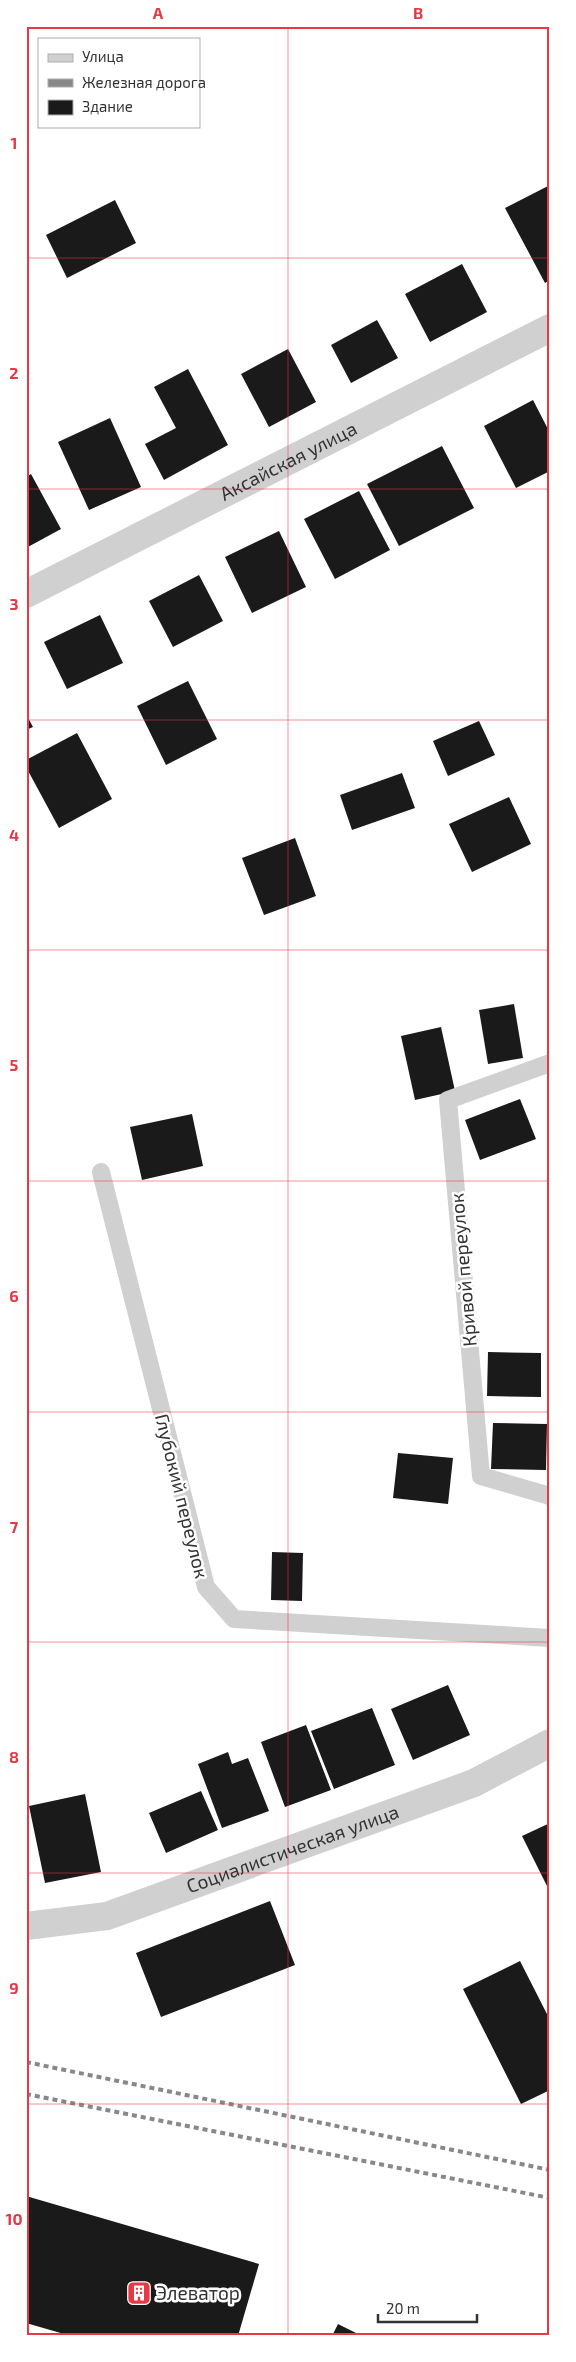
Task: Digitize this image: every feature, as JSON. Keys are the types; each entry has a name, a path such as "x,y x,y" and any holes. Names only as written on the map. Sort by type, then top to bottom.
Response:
{"street":[{"name":"Аксайская улица","path":"26,594 550,328"},
{"name":"Социалистическая улица","path":"26,1926 107,1916 474,1782 550,1743"}],"lane":[{"name":"Кривой переулок","path":"550,1063 448,1100 481,1476 550,1496"},
{"name":"Глубокий переулок","path":"101,1172 206,1587 234,1619 550,1638"}],"building":[{"path":"550,185 550,280 545,283 505,208"},
{"path":"115,200 136,243 67,278 46,235"},
{"path":"462,264 487,312 430,342 405,294"},
{"path":"377,320 398,358 351,383 331,345"},
{"path":"288,349 316,402 269,427 241,374"},
{"path":"188,369 228,445 164,480 145,444 176,428 154,387"},
{"path":"533,400 550,433 550,471 516,488 484,426"},
{"path":"110,418 141,487 89,510 58,442"},
{"path":"442,446 474,508 399,546 367,484"},
{"path":"31,474 61,529 26,548 26,477"},
{"path":"359,491 390,550 335,579 304,519"},
{"path":"279,531 306,587 252,613 225,557"},
{"path":"199,575 223,621 173,647 149,601"},
{"path":"100,615 123,663 67,689 44,642"},
{"path":"188,681 217,739 166,765 137,706"},
{"path":"26,714 33,727 26,730"},
{"path":"479,721 495,755 448,776 433,741"},
{"path":"77,733 112,799 59,828 26,767 26,760"},
{"path":"402,773 415,808 352,830 340,795"},
{"path":"509,797 531,844 472,872 449,824"},
{"path":"295,838 316,896 264,915 242,858"},
{"path":"514,1004 523,1058 488,1064 479,1010"},
{"path":"441,1027 455,1091 415,1100 401,1036"},
{"path":"520,1099 536,1139 480,1160 465,1120"},
{"path":"192,1114 203,1166 142,1180 130,1127"},
{"path":"488,1352 541,1353 541,1397 487,1396"},
{"path":"493,1423 547,1424 546,1470 491,1469"},
{"path":"398,1453 453,1458 448,1504 393,1498"},
{"path":"272,1552 303,1553 302,1601 271,1600"},
{"path":"448,1685 470,1735 413,1760 391,1709"},
{"path":"372,1708 395,1765 334,1789 311,1731"},
{"path":"306,1725 331,1790 285,1807 261,1742"},
{"path":"228,1752 232,1764 248,1758 269,1811 222,1828 198,1764"},
{"path":"201,1791 218,1830 166,1853 149,1813"},
{"path":"85,1794 101,1872 45,1883 29,1806"},
{"path":"550,1823 550,1892 522,1836"},
{"path":"270,1901 295,1965 161,2017 136,1953"},
{"path":"520,1961 550,2020 550,2090 521,2104 463,1989"},
{"name":"Элеватор","path":"26,2196 259,2264 238,2336 71,2336 26,2323"},
{"path":"338,2324 362,2336 332,2336"}],"railway":[{"path":"26,2062 550,2170"},
{"path":"26,2094 550,2198"}],"place":[{"name":"Элеватор","path":"139,2293"}]}
